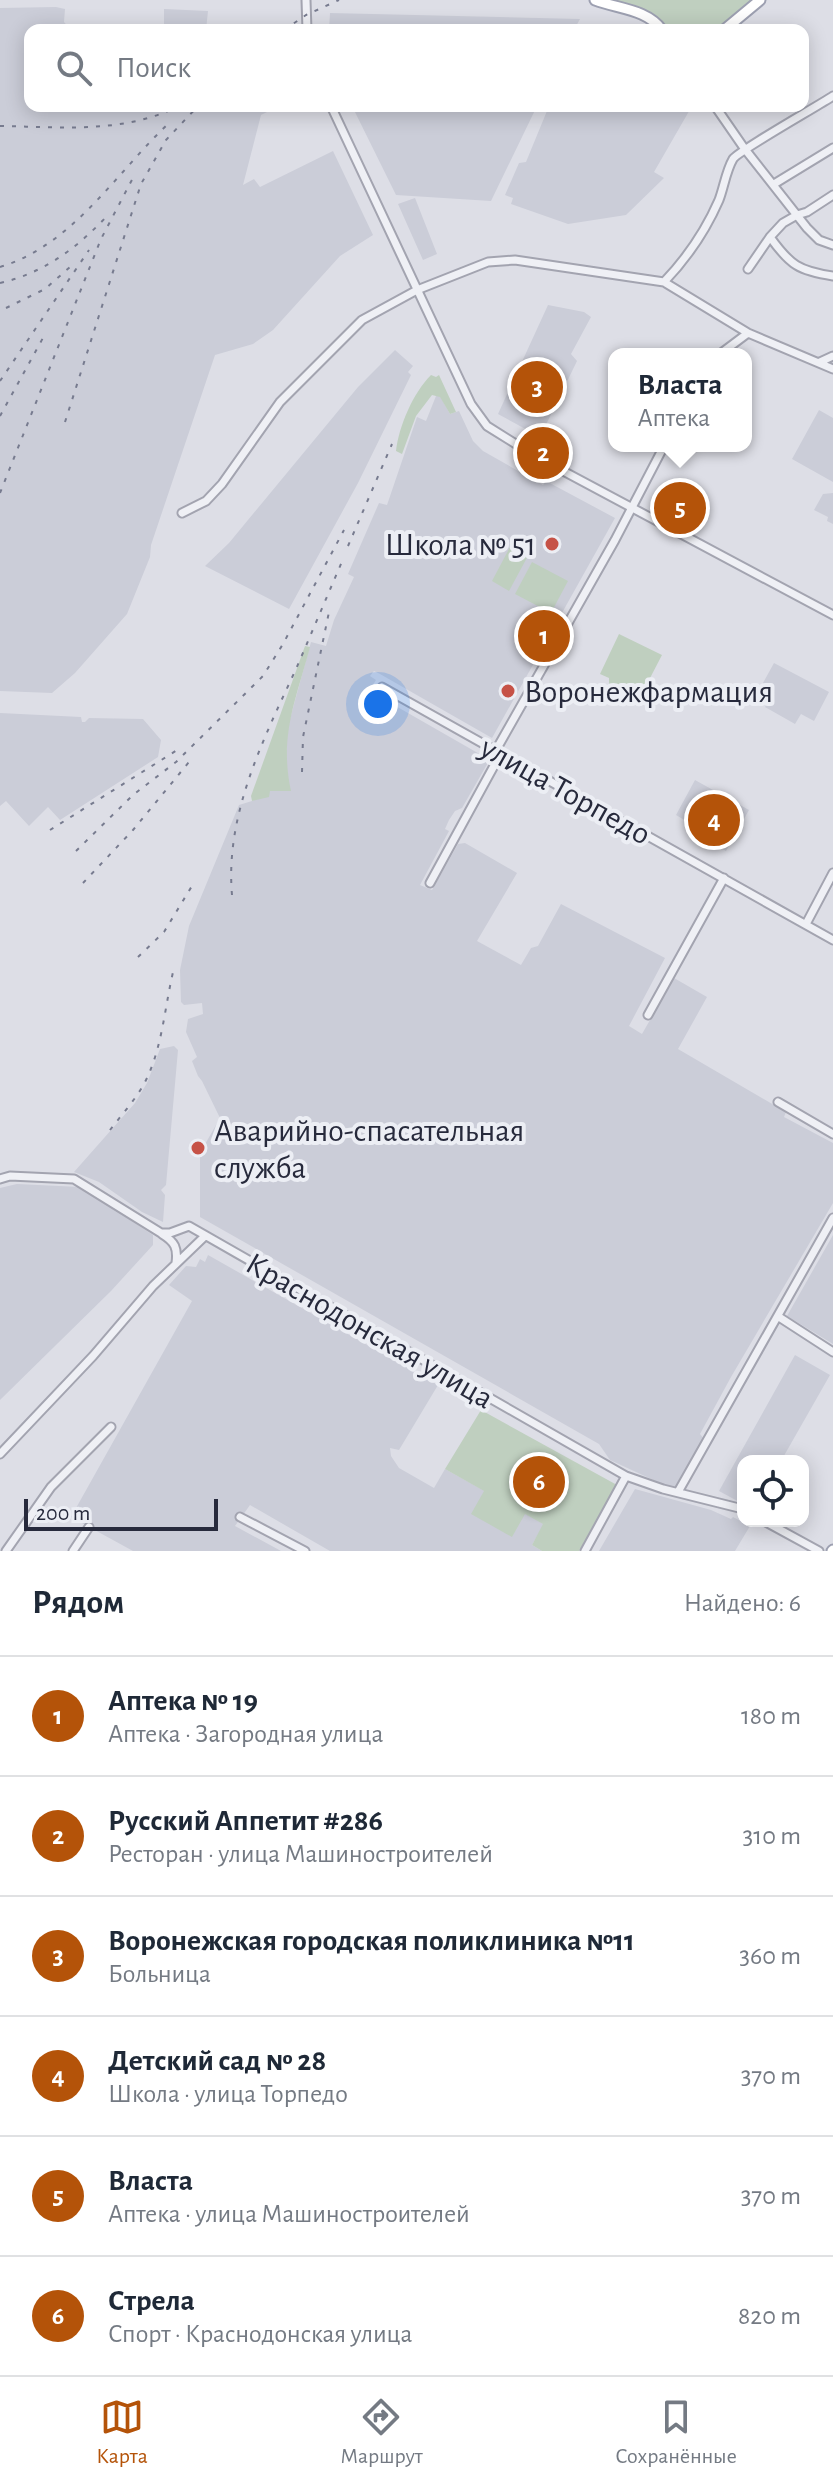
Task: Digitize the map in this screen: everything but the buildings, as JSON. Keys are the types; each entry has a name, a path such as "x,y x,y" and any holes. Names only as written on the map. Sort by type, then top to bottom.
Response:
{"main road":[{"path":"595,0 617,9 646,15 656,24"},
{"path":"731,24 760,0"}],"street":[{"path":"306,0 307,24"},
{"path":"809,111 833,96"},
{"path":"334,112 471,404 486,425 535,456 833,615"},
{"path":"719,112 797,215 819,240 833,245"},
{"path":"664,282 689,255 708,224 734,158 744,148 807,112"},
{"path":"774,184 833,148"},
{"path":"748,269 770,237 797,215 833,195"},
{"path":"770,237 796,267 833,276"},
{"path":"182,513 206,501 222,484 280,402 362,320 417,290 488,262 515,260 664,282 748,333 833,369"},
{"path":"728,348 748,333"},
{"path":"820,362 833,356"},
{"path":"430,883 661,452"},
{"name":"улица Торпедо","path":"382,687 833,940"},
{"path":"806,924 833,873"},
{"path":"648,1015 724,878"},
{"path":"778,1102 833,1134"},
{"path":"0,1179 24,1176 74,1179 173,1241 176,1265"},
{"path":"678,1492 833,1218"},
{"name":"Краснодонская улица","path":"161,1233 189,1226 626,1476 737,1507"},
{"path":"0,1454 93,1356 153,1286 205,1236"},
{"path":"779,1317 833,1352"},
{"path":"5,1549 51,1487 111,1427"},
{"path":"585,1551 626,1476"},
{"path":"240,1517 305,1551"},
{"path":"73,1551 89,1527"},
{"path":"775,1527 819,1551"}],"shaded area":[{"path":"0,8 65,9 66,24 24,24 24,112 267,112 261,115 243,185 254,179 260,187 333,151 373,235 340,256 273,330 253,344 215,355 151,545 150,557 127,614 75,673 52,693 0,691"},
{"path":"164,9 208,11 207,24 164,24"},
{"path":"330,13 580,19 577,24 329,24"},
{"path":"355,112 534,112 491,201 396,195"},
{"path":"547,112 689,112 654,172 664,178 626,215 568,224 511,204 513,198 505,195 519,163 526,162"},
{"path":"415,198 437,254 423,260 398,204"},
{"path":"548,305 584,312 591,317 571,354 577,361 540,437 498,414"},
{"path":"395,350 413,366 408,372 411,375 358,483 289,609 205,566 229,543 358,387"},
{"path":"436,396 440,396 450,414 459,411 473,441 483,451 543,485 546,481 615,518 492,738 380,674 374,671 370,676 376,680 371,688 381,694 380,697 489,761 462,808 455,811 449,820 445,829 449,831 420,885 432,890 458,844 465,843 517,873 477,941 521,965 531,948 538,946 561,904 665,958 629,1026 642,1034 674,978 707,997 678,1049 786,1112 784,1117 833,1143 833,1203 731,1377 700,1434 704,1439 675,1490 610,1460 599,1444 200,1217 200,1153 220,1118 192,1061 197,1057 186,1032 188,1019 203,1014 202,1003 184,1005 181,1002 180,970 189,926 239,805 270,791 286,767 287,730 311,642 326,646 354,577 348,574 379,503 387,505 417,417 426,421"},
{"path":"819,410 833,418 833,482 792,459"},
{"path":"833,493 833,524 827,521 828,517 814,510 823,494"},
{"path":"774,663 829,692 814,721 801,714 795,724 765,707 770,698 758,692"},
{"path":"0,713 81,717 82,722 89,718 143,719 161,740 158,757 60,820 48,807 29,826 6,801 0,806"},
{"path":"695,780 749,810 726,851 688,830 691,824 676,815"},
{"path":"174,1046 178,1050 166,1185 161,1190 165,1195 163,1222 142,1212 99,1182 74,1172 135,1103 147,1083 160,1049"},
{"path":"17,1184 80,1187 153,1235 153,1245 111,1291 0,1400 0,1188"},
{"path":"833,1235 833,1344 787,1316"},
{"path":"208,1255 438,1385 399,1450 390,1448 391,1456 399,1468 434,1488 445,1469 544,1524 532,1545 542,1551 330,1551 250,1505 235,1526 281,1551 133,1551 71,1517 192,1301 169,1285 186,1266 196,1267 200,1259 205,1262"},
{"path":"795,1355 830,1375 784,1455 739,1455"},
{"path":"737,1459 737,1501 719,1491"},
{"path":"635,1489 711,1510 731,1519 733,1517 737,1519 737,1527 749,1527 735,1551 599,1551"}],"green space":[{"path":"618,0 756,0 727,24 653,24 614,3"},
{"path":"431,375 439,375 456,412 450,414 440,397 432,395 416,416 402,454 396,451 404,421 418,391"},
{"path":"511,545 529,554 509,591 492,581"},
{"path":"532,562 568,581 551,613 515,594"},
{"path":"619,634 662,655 636,705 609,690 609,678 600,674"},
{"path":"305,646 310,647 288,735 291,791 270,791 269,797 252,801 251,796"},
{"path":"481,1410 617,1485 579,1551 542,1551 532,1545 543,1524 525,1514 512,1537 471,1514 484,1491 445,1469"}],"railway":[{"path":"293,24 339,0"},
{"path":"0,126 91,127 136,121 165,112"},
{"path":"65,422 141,184 166,140 192,112"},
{"path":"0,267 26,257 71,225 168,124"},
{"path":"0,493 101,239 135,174"},
{"path":"0,283 31,273 59,258 107,216"},
{"path":"0,381 89,250"},
{"path":"6,308 45,289 70,267"},
{"path":"0,416 44,336"},
{"path":"348,546 392,444"},
{"path":"76,851 133,795 176,762 263,676 344,530"},
{"path":"232,895 234,836 249,779 344,557"},
{"path":"302,772 303,737 329,612"},
{"path":"50,830 182,747"},
{"path":"83,883 133,830 189,762"},
{"path":"138,957 164,932 195,881"},
{"path":"110,1130 147,1078 160,1038 174,968"}],"place":[{"name":"Воронежская городская поликлиника №11","path":"537,387"},
{"name":"Русский Аппетит #286","path":"543,453"},
{"name":"Власта","path":"680,508"},
{"name":"Школа № 51","path":"552,544"},
{"name":"Аптека № 19","path":"544,636"},
{"name":"Воронежфармация","path":"508,691"},
{"name":"Детский сад № 28","path":"714,820"},
{"name":"Аварийно-спасательная служба","path":"198,1148"},
{"name":"Стрела","path":"539,1482"}]}
